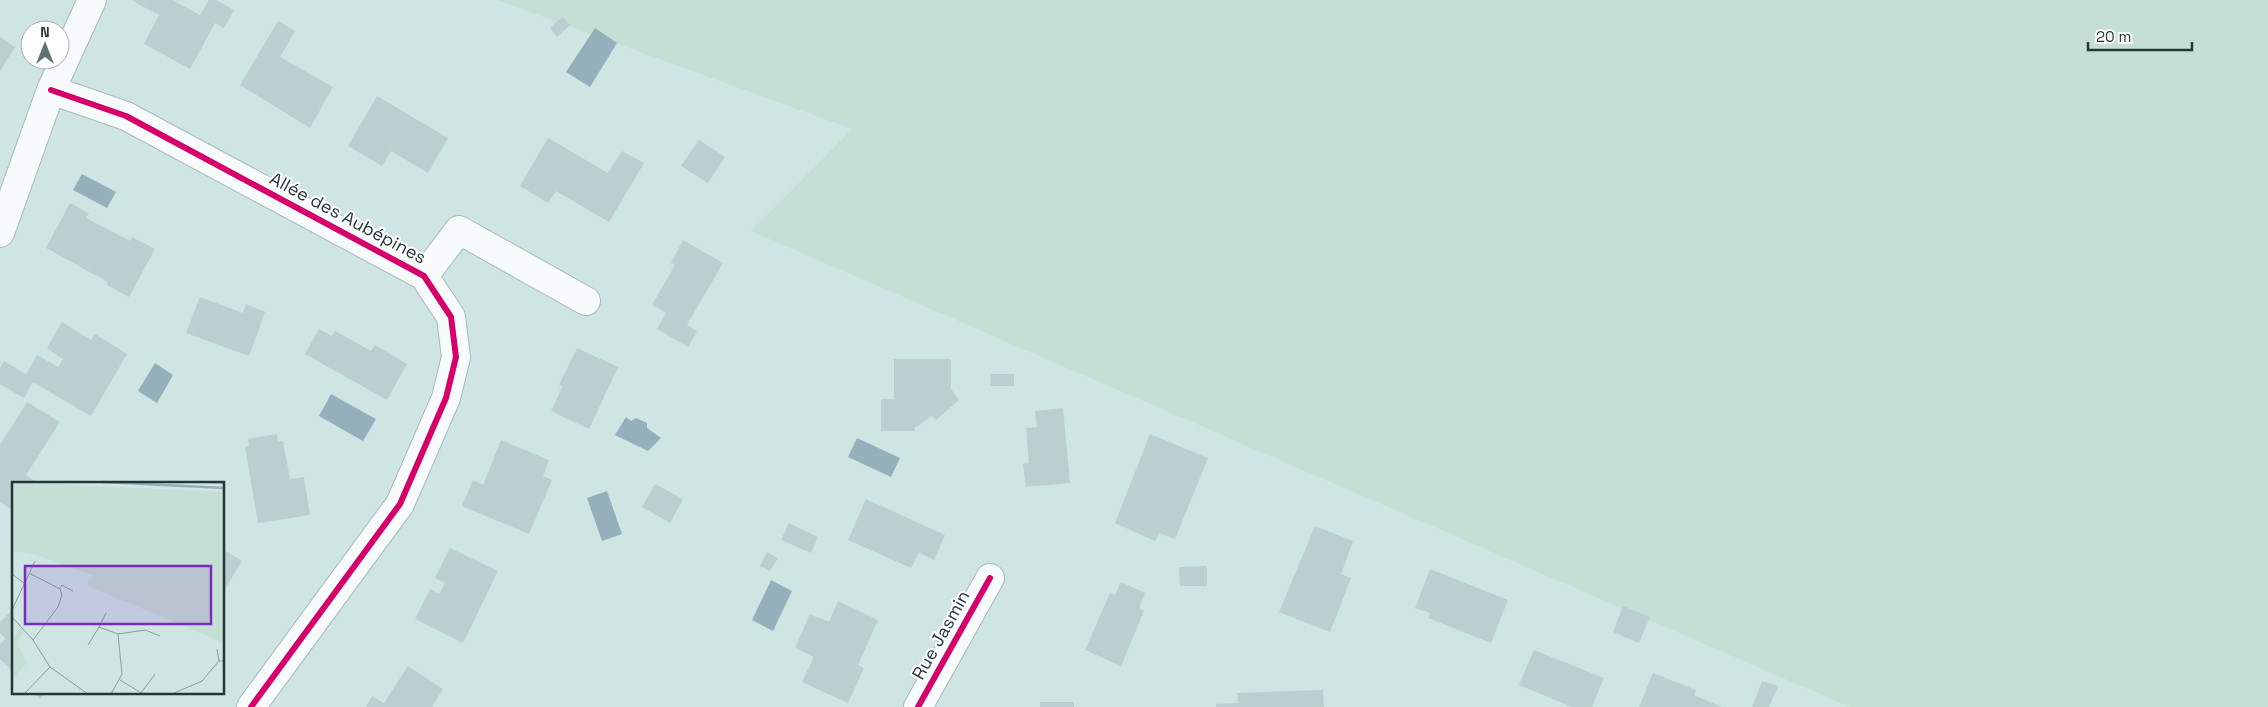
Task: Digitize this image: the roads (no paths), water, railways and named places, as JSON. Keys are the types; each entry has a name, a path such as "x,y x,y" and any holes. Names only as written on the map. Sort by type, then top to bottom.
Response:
{"street":[{"path":"2,221 51,90 92,0"},
{"name":"Allée des Aubépines","path":"51,90 126,116 424,276 451,317 456,357 446,398 400,504 251,707"},
{"name":"Allée des Aubépines","path":"424,276 459,230 586,300"},
{"name":"Rue Jasmin","path":"918,707 990,578"}],"water":[{"path":"595,28 617,43 590,87 566,72"},
{"path":"82,174 116,192 107,208 73,190"},
{"path":"155,363 173,375 157,403 138,391"},
{"path":"331,394 376,419 363,441 319,416"},
{"path":"626,417 631,421 636,418 647,423 647,428 661,438 648,451 615,435"},
{"path":"857,438 900,458 891,477 848,457"},
{"path":"607,491 622,534 602,541 587,498"},
{"path":"771,580 792,591 773,631 752,620"}]}
